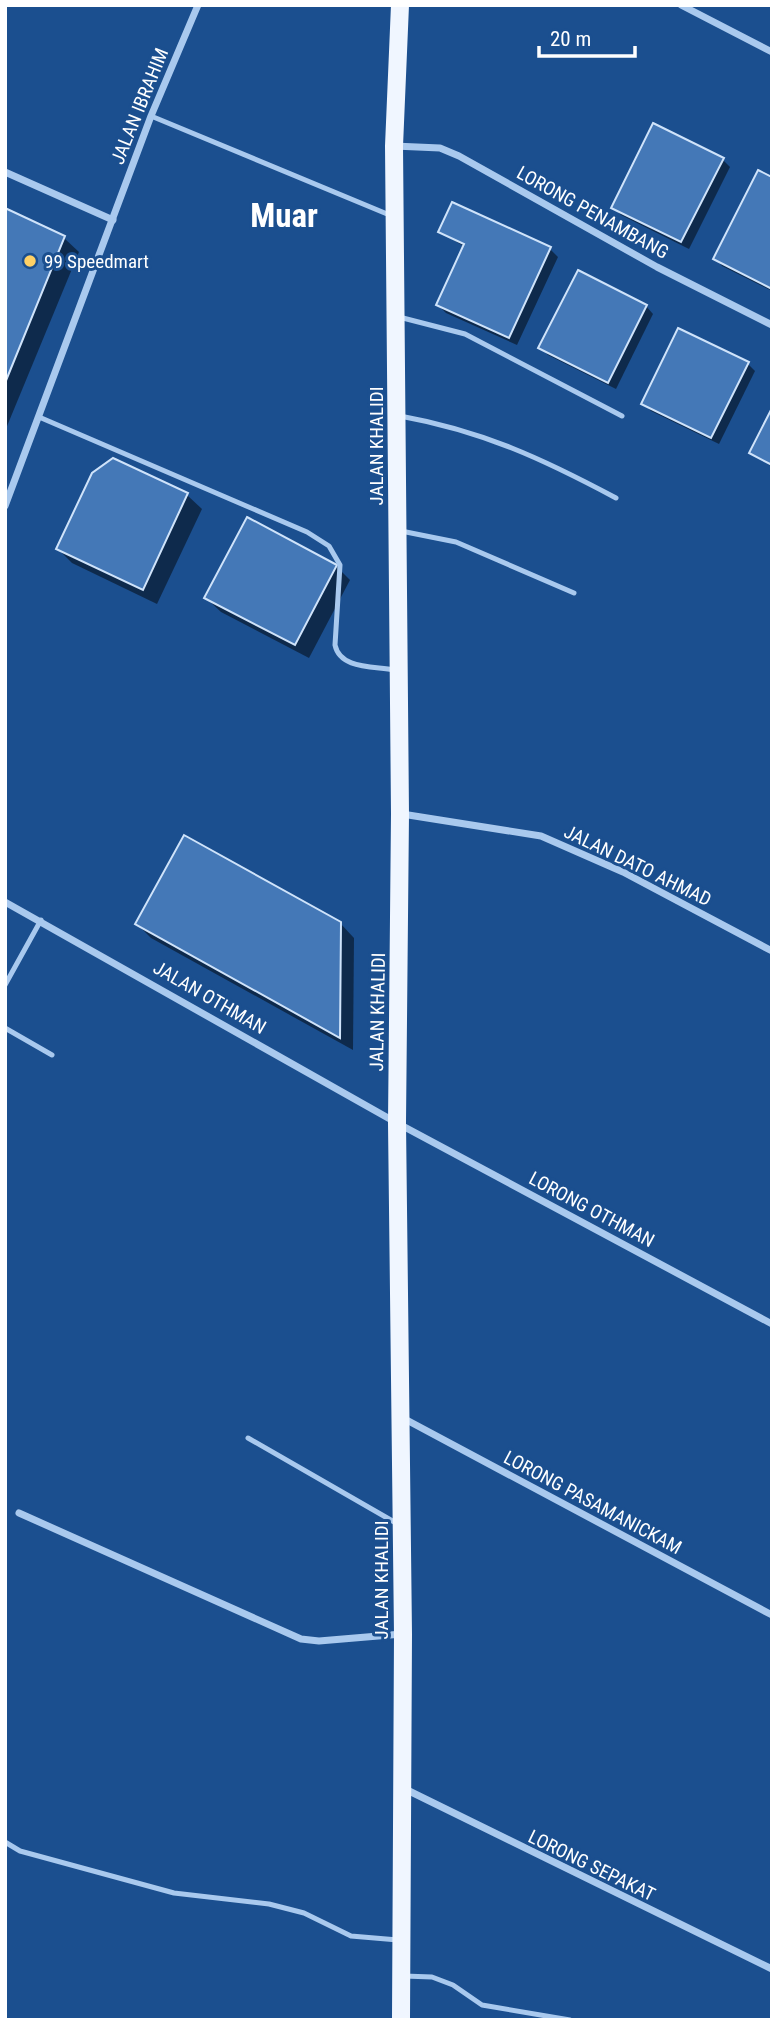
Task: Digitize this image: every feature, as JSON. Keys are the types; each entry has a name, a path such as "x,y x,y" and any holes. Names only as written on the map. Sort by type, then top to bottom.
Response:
{"main road":[{"name":"JALAN KHALIDI","path":"400,5 394,146 400,814 397,1123 403,1634 400,1786 401,2020"}],"street":[{"name":"JALAN IBRAHIM","path":"5,506 151,116 198,5"},
{"path":"681,5 772,52"},
{"name":"LORONG PENAMBANG","path":"394,146 440,148 459,156 657,267 772,325"},
{"path":"5,173 113,220"},
{"name":"JALAN DATO AHMAD","path":"400,814 541,836 623,872 772,951"},
{"name":"JALAN OTHMAN","path":"5,902 397,1123"},
{"name":"LORONG OTHMAN","path":"397,1123 772,1324"},
{"name":"LORONG PASAMANICKAM","path":"400,1417 772,1615"},
{"path":"19,1513 301,1639 319,1642 403,1634"},
{"name":"LORONG SEPAKAT","path":"400,1786 772,1969"}],"lane":[{"path":"151,116 395,217"},
{"path":"396,317 465,334 622,416"},
{"path":"397,415 454,427 537,456 616,498"},
{"path":"39,416 307,532 329,546 340,565 335,645 337,654 346,662 399,671"},
{"path":"398,531 456,542 574,593"},
{"path":"5,985 41,920"},
{"path":"5,1028 52,1055"},
{"path":"248,1438 402,1526"},
{"path":"5,1842 20,1851 174,1893 269,1904 303,1913 352,1936 401,1941"},
{"path":"401,1976 432,1978 453,1985 482,2005 570,2020"}],"building":[{"path":"653,123 724,158 681,242 611,208"},
{"path":"758,170 772,177 772,289 713,259"},
{"path":"452,202 551,247 509,338 436,305 464,244 438,232"},
{"path":"5,208 65,236 5,383"},
{"path":"578,270 647,305 608,383 538,348"},
{"path":"678,328 749,362 711,438 641,404"},
{"path":"772,408 772,465 749,453"},
{"path":"113,458 188,493 143,590 56,549 92,473"},
{"path":"247,517 337,565 295,645 204,598"},
{"path":"184,835 341,922 340,1038 135,924"}],"place":[{"name":"99 Speedmart","path":"30,261"}],"district":[{"name":"Muar","path":"284,215"}]}
